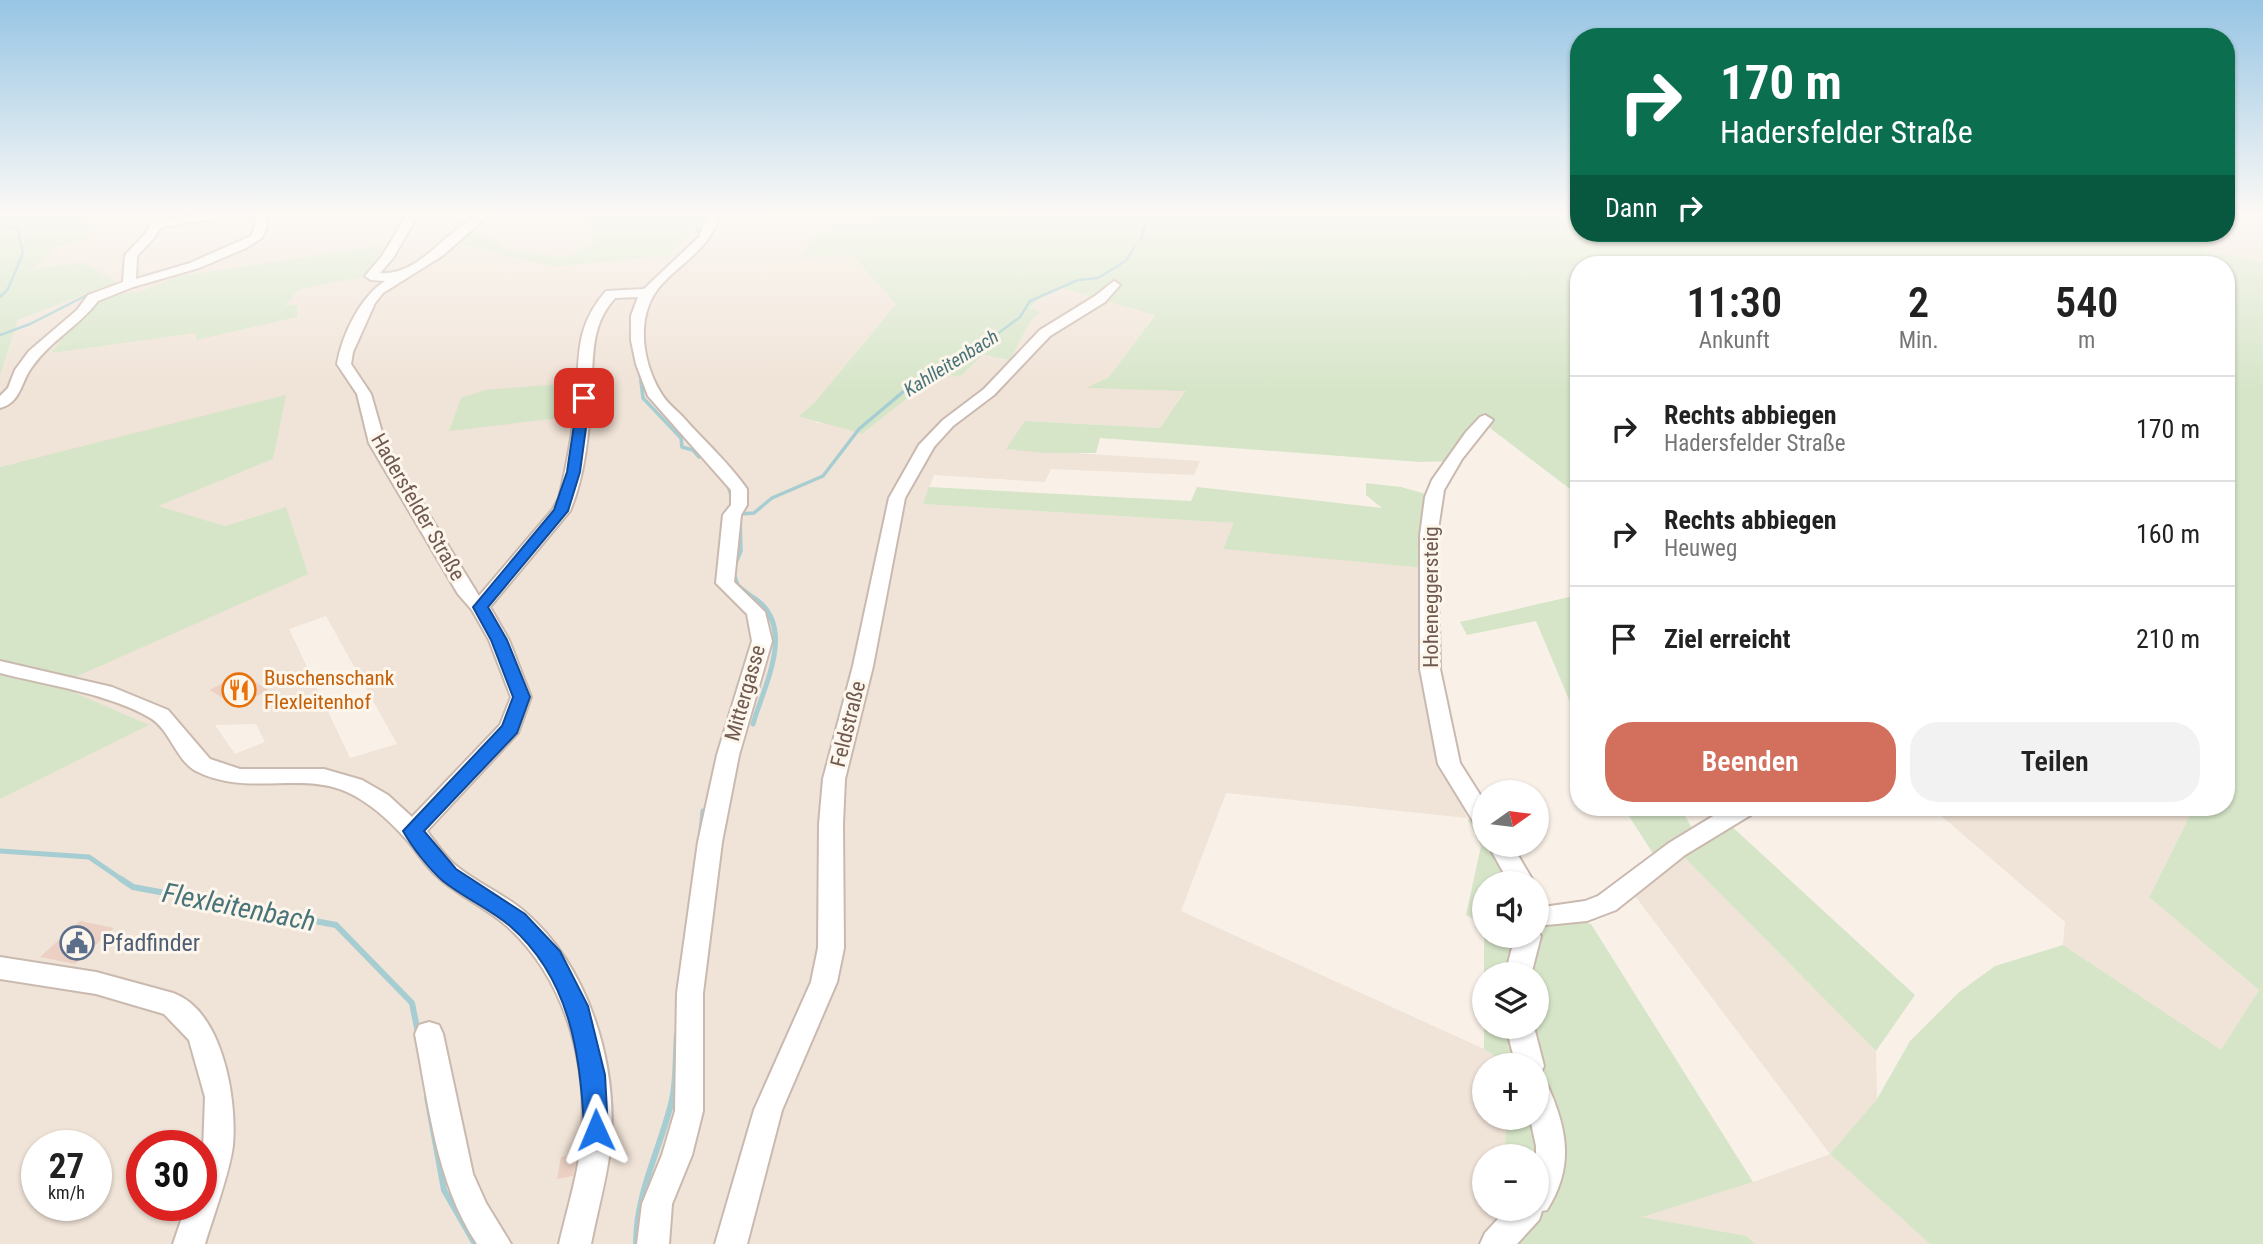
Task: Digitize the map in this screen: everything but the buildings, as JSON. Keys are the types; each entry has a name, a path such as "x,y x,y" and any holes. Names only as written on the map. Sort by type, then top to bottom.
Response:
{"street":[{"path":"129,284 130,273"},
{"path":"0,404 15,390 22,370 34,354 82,313 93,298 168,273"},
{"path":"374,273 371,276 395,278"},
{"name":"Hadersfelder Straße","path":"404,273 369,302 346,352 344,364 364,394 377,443 467,594 480,607 499,640 521,697 510,729 413,831"},
{"name":"Mittergasse","path":"653,1244 657,1204 677,1155 689,1111 690,993 710,842 728,755 758,661 762,621 757,611 733,594 725,583 732,515 739,505 739,489 655,396 649,382 638,324 640,306 648,293 669,273"},
{"name":"Feldstraße","path":"731,1244 768,1110 824,982 831,948 831,824 834,779 863,666 898,498 927,445 948,423 989,392 1045,333 1100,299 1114,285"},
{"path":"480,607 561,511 567,498 584,398 585,341 592,321 611,294 648,293"},
{"name":"Hoheneggersteig","path":"1472,801 1449,764 1430,669 1431,574 1428,559 1433,495 1474,430 1485,420"},
{"path":"0,667 105,692 161,715 202,765 240,777 324,777 354,786 380,801 413,831 449,874 517,920 552,958 577,1006 594,1075 597,1111 595,1150 575,1244"},
{"path":"1549,918 1587,911 1607,903 1677,849 1731,816"},
{"path":"0,968 96,983 173,1005 201,1034 219,1097 217,1150"},
{"path":"429,1034 458,1174 475,1214 495,1244"},
{"path":"1547,1130 1551,1144 1552,1170 1549,1184"},
{"path":"189,1244 196,1221"},
{"path":"1496,1244 1517,1221"}],"shaded area":[{"path":"101,273 868,273 896,304 815,402 800,415 818,423 836,424 862,434 939,373 960,377 983,355 1010,360 1030,322 1040,312 1030,309 1041,297 1061,288 1155,314 1109,377 1089,388 1185,390 1160,428 1025,421 1007,449 1200,461 1194,475 1051,469 1045,482 934,475 923,504 1235,523 1223,548 1436,569 1430,669 1467,818 1226,793 1181,911 1491,1053 1472,1053 1472,1130 1506,1130 1505,1144 1472,1144 1472,1221 1499,1221 1499,1227 1482,1244 0,1244 0,799 148,725 56,686 286,507 225,526 157,506 273,459 102,443 0,467 0,376 18,320 115,282","holes":["326,616 397,744 350,758 289,629","256,724 265,742 235,754 215,725"]},
{"path":"1941,816 2190,816 2149,897 2259,990 2221,1051 2063,945 2065,922"},
{"path":"1679,852 1876,1051 1877,1099 1830,1154 1623,880"},
{"path":"1830,1154 1930,1244 1755,1244 1747,1236 1641,1217 1753,1182"}],"green space":[{"path":"0,273 101,273 116,282 18,320 0,376"},
{"path":"201,273 366,273 363,277 299,289 285,306 297,304 297,317 196,340 196,333 51,353 73,325 105,294 140,292 175,277"},
{"path":"868,273 1570,273 1570,489 1486,425 1458,461 1420,462 1100,438 1096,453 1045,453 1006,449 1025,421 1160,428 1185,391 1087,388 1109,377 1155,315 1061,288 1041,297 1030,308 1040,312 1030,322 1010,360 983,355 960,377 939,373 862,434 799,416 815,402 896,304"},
{"path":"2235,273 2263,273 2263,1244 1930,1244 1830,1154 1877,1099 1910,1041 1958,993 1995,966 2063,945 2221,1050 2259,990 2149,897 2190,816 2235,816"},
{"path":"572,383 574,404 569,417 449,431 461,398 485,390"},
{"path":"286,395 273,459 158,506 225,526 286,507 308,574 57,685 149,725 0,799 0,467"},
{"path":"1366,483 1401,487 1426,494 1436,569 1223,549 1234,523 923,504 929,487 1191,501 1197,487 1382,508 1366,495"},
{"path":"1570,597 1570,702 1536,621 1467,635 1460,622"},
{"path":"1629,816 1685,816 1693,830 1654,855"},
{"path":"1728,823 1915,995 1876,1051 1679,852"},
{"path":"1478,858 1501,858 1509,871 1476,871"},
{"path":"1472,887 1472,918 1466,915"},
{"path":"1577,920 1591,924 1753,1182 1642,1217 1747,1236 1755,1244 1482,1244 1499,1227 1499,1221 1549,1221 1549,1144 1505,1144 1506,1130 1549,1130 1549,1053 1532,1053 1527,1039 1549,1039 1549,962 1531,962 1537,948 1549,948 1549,925"},
{"path":"1484,948 1516,948 1513,962 1484,962"},
{"path":"1484,1039 1519,1039 1526,1053 1490,1053 1484,1049"}],"waterway":[{"name":"Flexleitenbach","path":"0,297 8,289 15,273"},
{"path":"644,290 661,273"},
{"name":"Kahlleitenbach","path":"914,383 981,346 1020,317 1030,301 1078,280 1098,278 1106,273"},
{"path":"0,335 30,324 87,295"},
{"path":"633,313 638,298"},
{"path":"631,322 632,344"},
{"path":"639,370 641,383"},
{"path":"641,381 643,398 681,438 682,447 693,450 699,457"},
{"name":"Kahlleitenbach","path":"735,565 741,551 740,514 754,513 772,498 823,476 859,429 916,381"},
{"path":"726,480 733,501"},
{"name":"Kahlleitenbach","path":"734,574 738,585 757,600"},
{"name":"Kahlleitenbach","path":"753,724 774,657 775,640 774,624 767,610 754,598"},
{"path":"701,831 703,811"},
{"name":"Flexleitenbach","path":"0,851 89,857 124,881"},
{"name":"Flexleitenbach","path":"124,881 133,887 336,925 412,1003 418,1033"},
{"path":"636,1244 644,1190 673,1095 677,1034"},
{"name":"Flexleitenbach","path":"427,1097 444,1190 475,1244"}],"place":[{"name":"Buschenschank Flexleitenhof","path":"239,690"},
{"name":"Pfadfinder","path":"77,943"}],"route":[{"path":"584,398 573,472 561,511 480,607 499,640 521,697 510,729 413,831 449,874 517,920 552,958 577,1006 594,1075 596,1130"}]}
